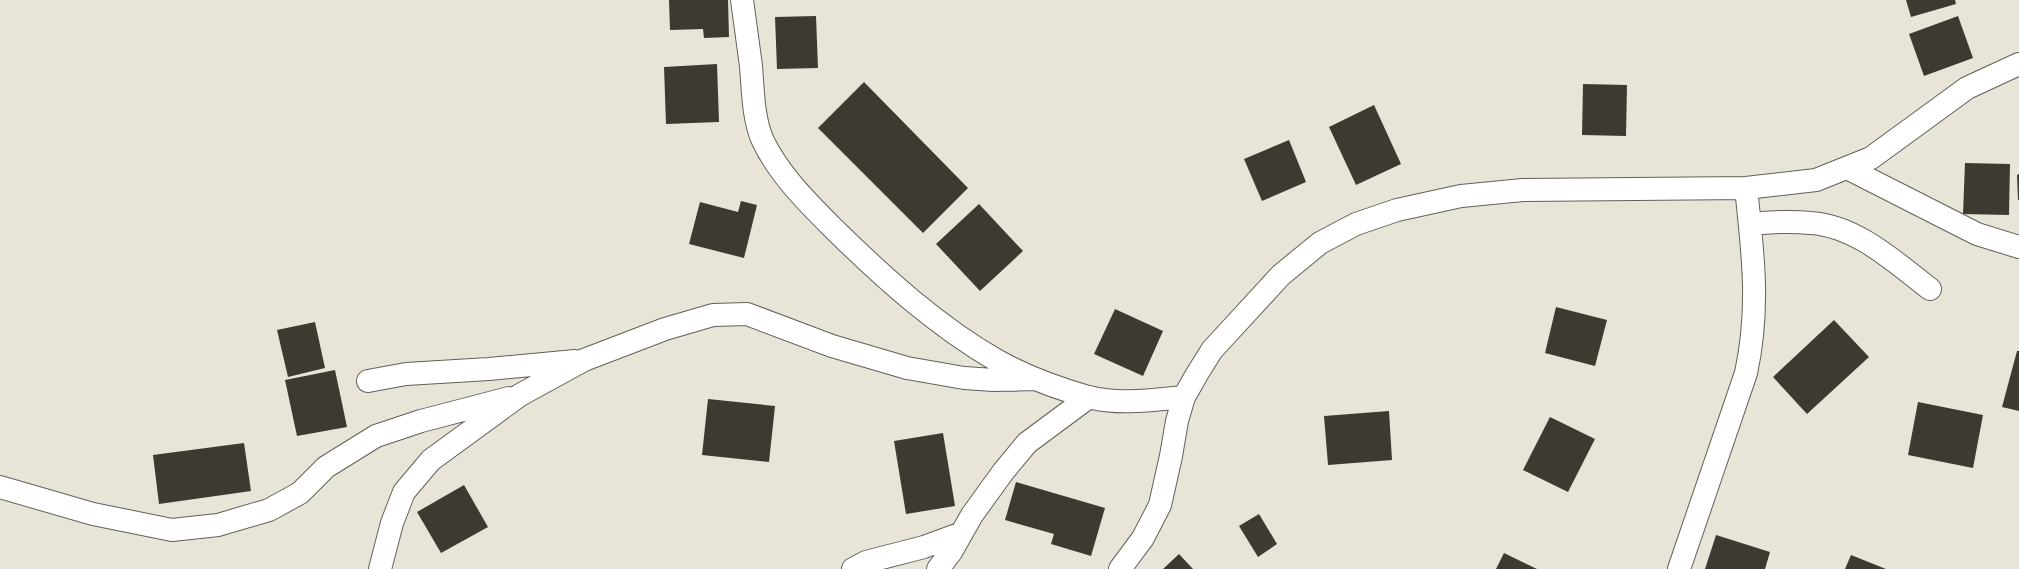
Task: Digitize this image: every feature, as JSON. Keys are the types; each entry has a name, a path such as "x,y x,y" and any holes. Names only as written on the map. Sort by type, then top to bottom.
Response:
{"street":[{"path":"742,0 755,107 763,140 782,172 811,206 860,254 929,314 996,360 1035,378 1089,397 1121,402 1184,397"},
{"path":"1120,569 1143,538 1160,505 1177,421 1184,397 1212,350 1281,275 1320,243 1356,224 1397,210 1461,196 1516,191 1746,188 1816,180 1871,158 1967,88 2019,64"},
{"path":"1848,168 1977,234 2019,247"},
{"path":"1679,569 1746,373 1752,346 1755,312 1755,285 1746,188"},
{"path":"1750,224 1772,222 1813,223 1848,232 1876,247 1930,289"},
{"path":"380,569 392,523 404,492 431,460 520,395 584,360 665,329 713,315 747,314 832,346 907,368 979,379 994,380 1035,378"},
{"path":"368,381 406,374 489,369 584,360"},
{"path":"0,487 93,514 172,530 218,525 269,510 300,493 326,467 376,436 421,421 520,395"},
{"path":"938,569 951,552 972,515 1003,472 1027,443 1089,397"},
{"path":"854,569 866,562 924,547 962,533"}],"building":[{"path":"669,0 728,0 729,37 704,38 703,29 670,30"},
{"path":"1906,0 1955,0 1956,4 1911,17"},
{"path":"816,16 818,68 777,69 775,17"},
{"path":"1958,16 1973,58 1924,76 1909,34"},
{"path":"717,64 719,122 666,124 664,67"},
{"path":"864,82 968,188 923,233 818,128"},
{"path":"1583,84 1627,85 1626,136 1582,135"},
{"path":"1374,105 1401,164 1356,185 1329,127"},
{"path":"1289,140 1306,182 1262,201 1244,159"},
{"path":"1965,163 2010,164 2009,215 1963,214"},
{"path":"2019,174 2019,200 2018,200 2017,175"},
{"path":"741,201 757,205 744,258 689,244 700,202 738,212"},
{"path":"979,204 1023,251 980,291 936,244"},
{"path":"1556,307 1607,320 1595,366 1545,353"},
{"path":"1115,309 1163,331 1143,376 1094,354"},
{"path":"1834,320 1869,357 1807,414 1773,377"},
{"path":"315,322 325,368 288,377 277,330"},
{"path":"2017,351 2019,351 2019,411 2002,407"},
{"path":"335,370 347,427 297,436 285,380"},
{"path":"708,399 775,406 769,462 702,455"},
{"path":"1918,402 1983,415 1973,468 1908,455"},
{"path":"1389,411 1392,460 1328,465 1324,416"},
{"path":"1550,417 1595,439 1568,492 1523,470"},
{"path":"943,433 955,506 906,514 894,441"},
{"path":"244,443 251,491 159,504 153,455"},
{"path":"1016,482 1105,508 1091,556 1051,544 1054,534 1005,520"},
{"path":"464,485 488,527 441,553 417,512"},
{"path":"1259,514 1277,544 1258,557 1239,526"},
{"path":"1716,535 1770,552 1765,569 1705,569"},
{"path":"1504,553 1537,569 1496,569"},
{"path":"1179,554 1193,569 1163,569"},
{"path":"1851,555 1886,569 1845,569"}]}
